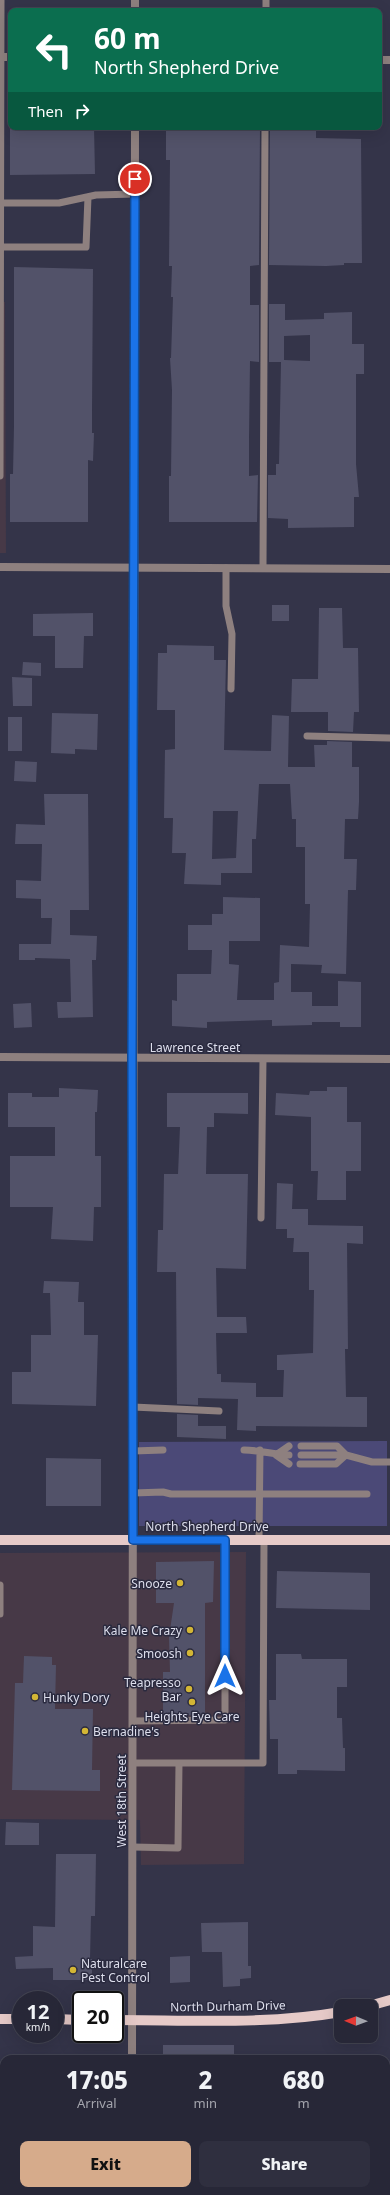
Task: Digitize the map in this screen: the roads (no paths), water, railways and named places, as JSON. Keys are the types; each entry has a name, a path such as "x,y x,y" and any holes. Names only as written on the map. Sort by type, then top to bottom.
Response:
{"main road":[{"name":"North Shepherd Drive","path":"0,1540 390,1540"},
{"path":"378,2003 390,2000"},
{"name":"North Durham Drive","path":"124,2020 264,2020 318,2016 334,2013"},
{"path":"0,2019 12,2019"}],"street":[{"name":"West 18th Street","path":"132,2055 134,1763 132,1059 135,130"},
{"path":"0,567 390,569"},
{"name":"Lawrence Street","path":"0,1057 132,1059 390,1059"}],"lane":[{"path":"0,476 1,0"},
{"path":"263,568 265,130"},
{"path":"1,203 59,203 96,195 135,194"},
{"path":"1,247 86,247 88,197"},
{"path":"226,568 226,606 232,634 231,689"},
{"path":"307,736 390,738"},
{"path":"261,1218 263,1059"},
{"path":"133,1407 219,1411"},
{"path":"276,1455 289,1446"},
{"path":"301,1446 336,1446 346,1455"},
{"path":"133,1450 163,1450"},
{"path":"244,1450 260,1450 276,1455 290,1464"},
{"path":"134,1763 263,1764 260,1450"},
{"path":"276,1455 289,1455"},
{"path":"301,1455 346,1455 372,1462 390,1462"},
{"path":"300,1464 336,1464 346,1455"},
{"path":"133,1493 367,1494"},
{"path":"133,1721 225,1720 225,1540"},
{"path":"0,1585 0,1614"},
{"path":"133,1848 178,1848 179,1763"}],"place":[{"name":"Snooze","path":"180,1583"},
{"name":"Kale Me Crazy","path":"190,1630"},
{"name":"Smoosh","path":"190,1653"},
{"name":"Teapresso Bar","path":"189,1689"},
{"name":"Hunky Dory","path":"35,1697"},
{"name":"Heights Eye Care","path":"192,1702"},
{"name":"Bernadine's","path":"85,1731"},
{"name":"Naturalcare Pest Control","path":"73,1970"}]}
